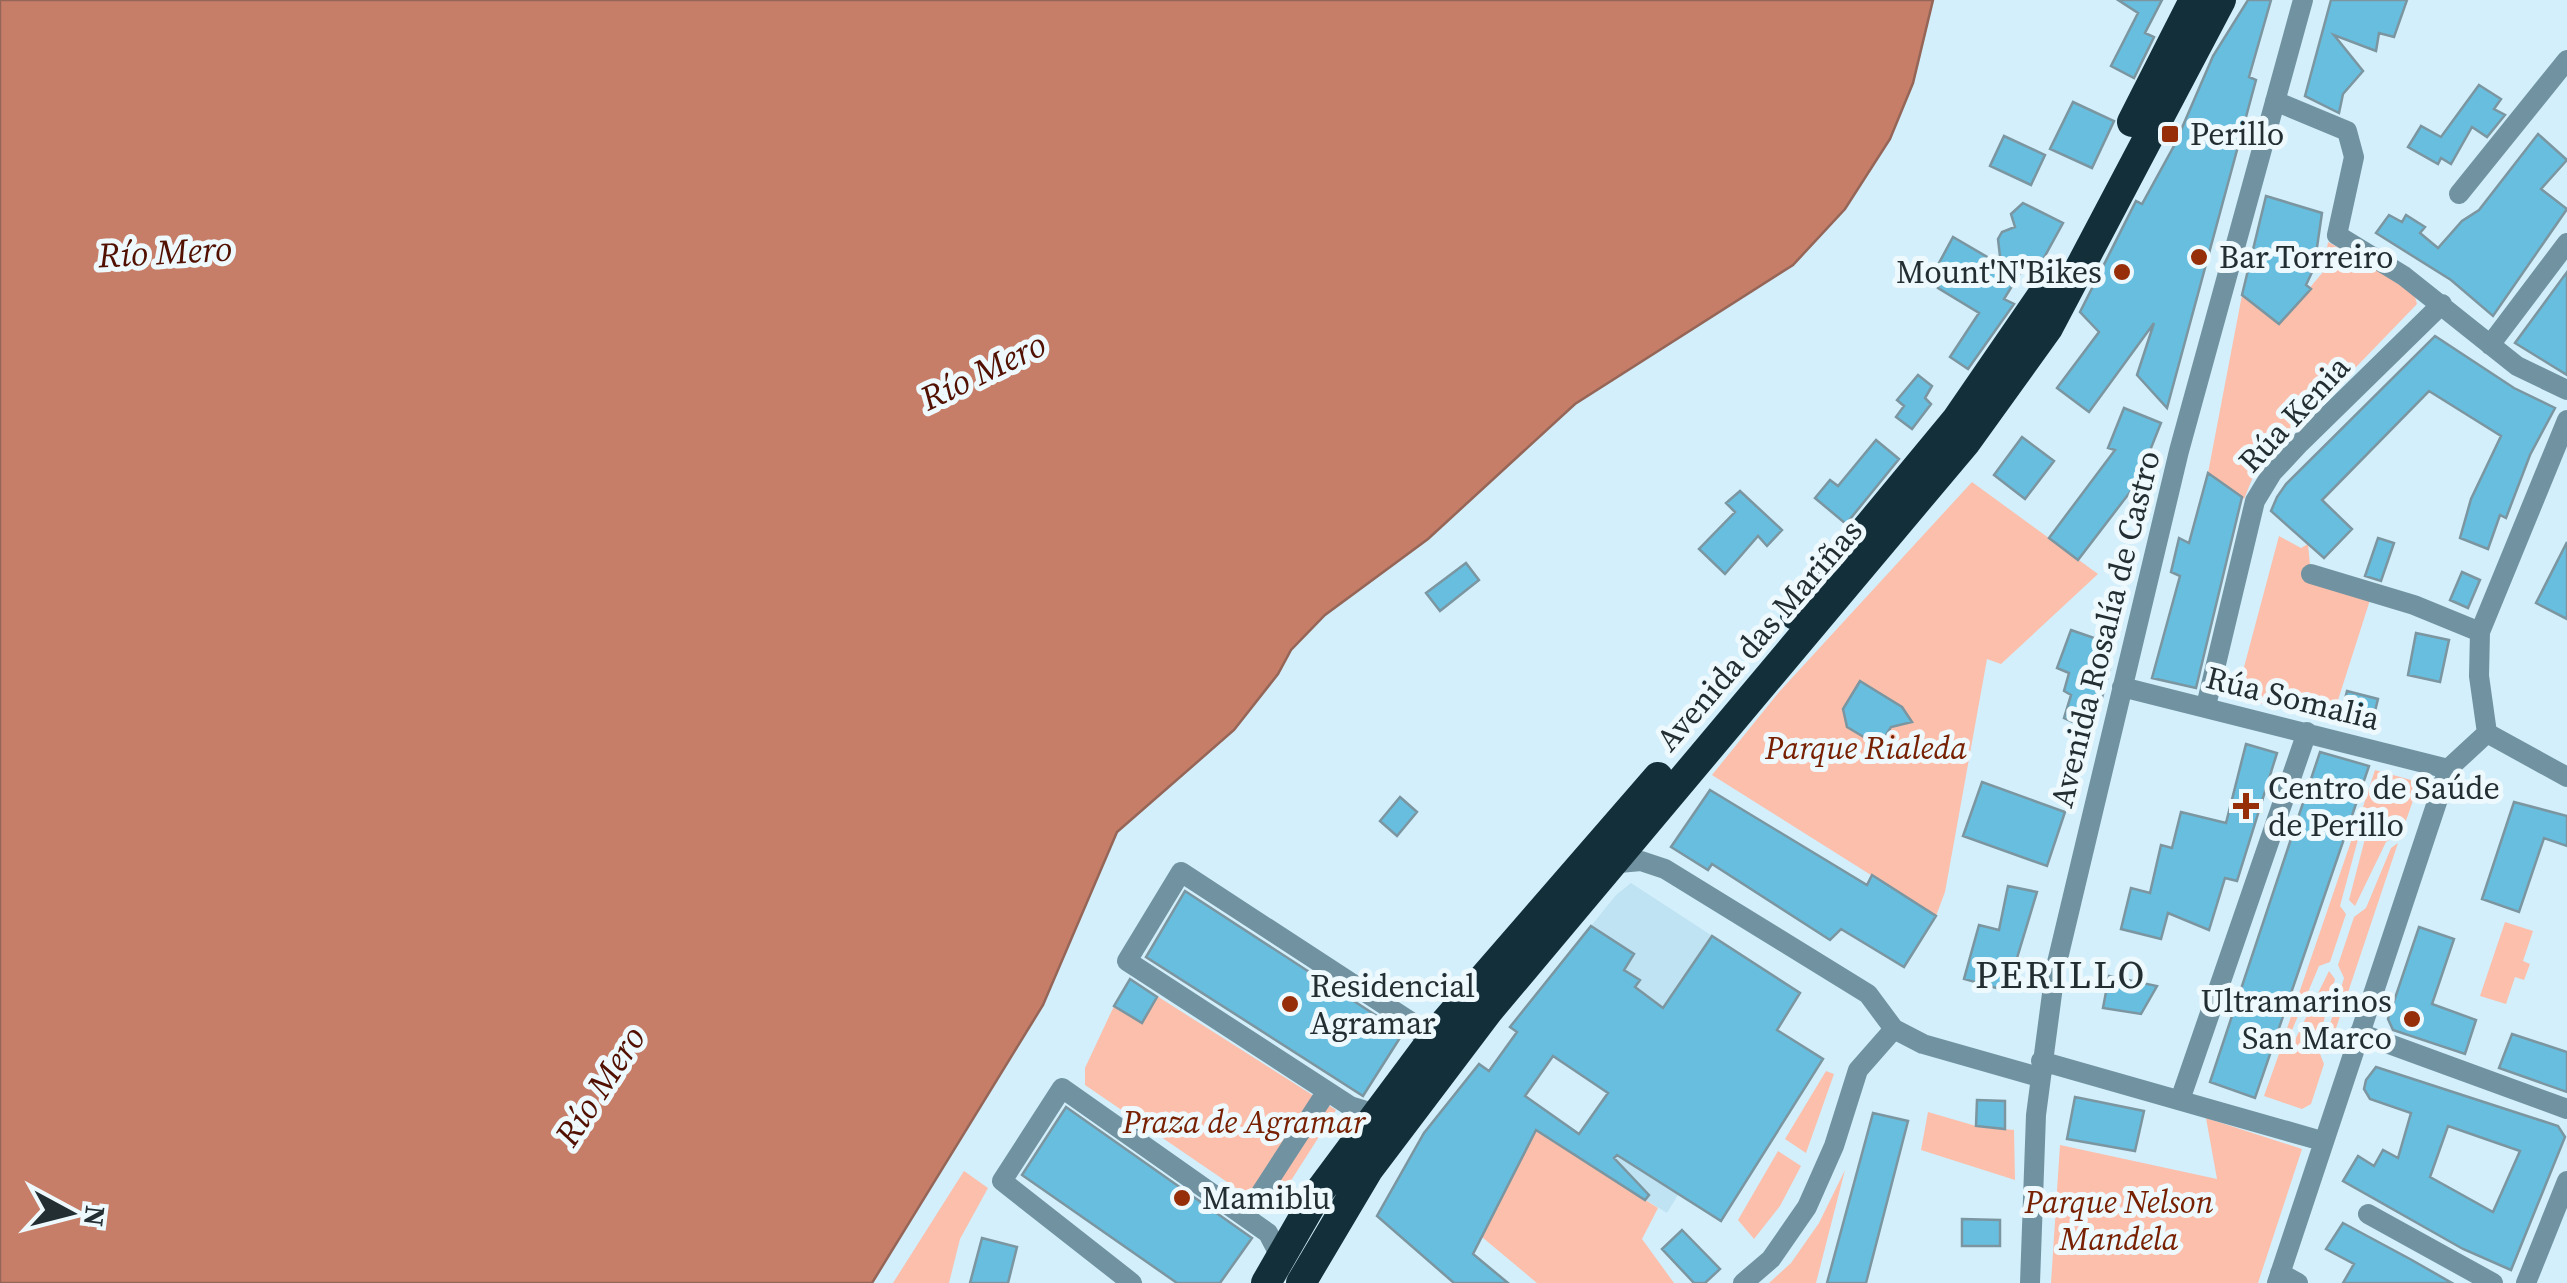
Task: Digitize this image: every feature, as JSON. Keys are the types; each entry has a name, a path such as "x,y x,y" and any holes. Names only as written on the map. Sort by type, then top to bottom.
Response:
{"highway":[{"name":"Avenida das Mariñas","path":"1276,1274 1426,1068 1993,370 2053,282 2194,0"},
{"name":"Avenida das Mariñas","path":"1300,1283 1352,1195 1405,1118 1674,788 1911,510 2048,328 2221,0"},
{"path":"1276,1274 1316,1196 1376,1114 1600,838 1681,753"},
{"path":"1315,1283 1397,1146 1674,788"}],"street":[{"name":"Avenida Rosalía de Castro","path":"2030,1283 2040,1069 2055,971 2178,452 2303,0"},
{"path":"2459,194 2567,60"},
{"path":"2275,101 2347,131 2352,142 2348,192 2336,235 2442,304 2517,366 2567,390"},
{"path":"2490,345 2567,243"},
{"name":"Rúa Kenia","path":"2206,706 2254,501 2272,473 2300,443 2442,304"},
{"path":"2486,733 2479,676 2480,632 2567,420"},
{"path":"2312,574 2414,604 2480,632"},
{"name":"Rúa Somalia","path":"2122,687 2448,769"},
{"path":"2180,1100 2307,732"},
{"path":"2285,1280 2322,1141 2448,769 2486,733"},
{"path":"2486,733 2567,777"},
{"path":"1619,863 1641,861 1665,869 1868,994 1894,1029 1922,1044 2180,1100 2322,1141"},
{"path":"1376,1114 1360,1112 1127,960 1181,872 1414,1024 1430,1046"},
{"path":"1743,1283 1771,1259 1806,1207 1834,1146 1858,1070 1894,1029"},
{"path":"2358,1033 2567,1109"},
{"path":"1132,1283 1002,1181 1062,1088 1275,1239 1276,1274"},
{"path":"1246,1216 1327,1091"},
{"path":"2526,1283 2567,1181"},
{"path":"2368,1214 2493,1283"}],"shaded area":[{"path":"1631,883 1800,993 1667,1213 1567,1151 1631,1057 1537,993 1616,895"}],"green space":[{"path":"2328,242 2413,290 2417,304 2272,454 2253,477 2244,499 2208,473 2242,295 2280,323 2323,272"},
{"name":"Parque Rialeda","path":"1972,482 2098,574 2001,664 1987,659 1945,892 1936,916 1712,775 1779,692"},
{"path":"2279,536 2301,548 2308,544 2310,565 2370,600 2331,722 2236,697"},
{"path":"2375,770 2411,780 2417,789 2402,832 2386,842 2355,906 2349,900 2367,831 2362,810"},
{"path":"2358,821 2360,832 2340,906 2346,914 2330,962 2319,966 2290,1035 2283,1040"},
{"path":"2398,843 2327,1055 2323,1047 2344,978 2338,965 2354,917 2366,908 2391,848"},
{"path":"2505,922 2533,931 2523,961 2530,964 2524,980 2515,977 2506,1004 2480,996"},
{"path":"2329,971 2335,979 2317,1046 2324,1064 2311,1104 2302,1109 2264,1096 2280,1051 2293,1044"},
{"name":"Praza de Agramar","path":"1157,996 1336,1110 1271,1212 1085,1085 1085,1068 1114,1006 1142,1022"},
{"path":"1826,1071 1834,1074 1806,1153 1785,1139"},
{"path":"1928,1112 1976,1126 2014,1130 2015,1180 1921,1150"},
{"name":"Parque Nelson Mandela","path":"2206,1118 2302,1149 2258,1283 2051,1283 2060,1145 2217,1179"},
{"path":"1536,1130 1658,1208 1642,1239 1674,1283 1537,1283 1482,1237"},
{"path":"1778,1151 1801,1166 1780,1206 1754,1239 1738,1220"},
{"path":"1845,1170 1816,1283 1769,1283 1791,1263 1819,1223"},
{"path":"964,1171 988,1188 960,1239 949,1283 893,1283"}],"water":[{"name":"Río Mero","path":"0,0 1933,0 1913,83 1890,139 1845,209 1793,265 1575,404 1428,539 1325,615 1291,650 1278,674 1234,730 1117,832 1043,1005 872,1283 0,1283"}],"building":[{"path":"2118,0 2162,0 2145,33 2154,37 2134,78 2111,66 2138,13"},
{"path":"2248,0 2271,0 2249,77 2256,80 2167,408 2137,375 2154,323 2089,412 2057,388 2099,332 2080,312 2136,201 2142,204 2175,144 2213,56"},
{"path":"2331,0 2407,0 2394,37 2379,33 2376,51 2334,35 2363,71 2343,94 2339,113 2305,96"},
{"path":"2479,85 2501,99 2494,109 2505,115 2487,137 2472,127 2451,164 2441,158 2438,164 2408,147 2421,126 2441,137"},
{"path":"2073,102 2114,121 2092,168 2050,149"},
{"path":"2538,134 2567,160 2541,189 2567,209 2493,316 2451,280 2376,233 2389,215 2402,222 2406,215 2425,227 2420,233 2438,248 2462,221 2479,210"},
{"path":"2004,136 2045,155 2031,185 1990,166"},
{"path":"2266,196 2322,213 2314,268 2306,285 2311,289 2279,324 2242,295"},
{"path":"2023,203 2063,223 2040,265 2028,260 2004,299 2014,304 1968,369 1950,357 1979,313 1938,288 1949,268 1939,263 1953,237 2001,265 1998,239 2002,232 2015,227 2011,214"},
{"path":"2567,272 2567,375 2515,343"},
{"path":"2435,336 2514,388 2555,408 2530,455 2506,518 2500,515 2488,549 2460,538 2471,499 2501,436 2429,391 2322,500 2352,529 2324,558 2271,511 2277,497"},
{"path":"1918,375 1932,386 1925,398 1931,404 1912,429 1896,417 1904,406 1897,400"},
{"path":"2124,408 2161,423 2137,483 2078,560 2049,538 2115,450 2108,448"},
{"path":"2022,437 2054,461 2025,499 1994,475"},
{"path":"1876,440 1899,459 1846,524 1815,498 1830,480 1838,486"},
{"path":"2208,473 2242,497 2196,688 2152,678 2180,576 2171,572 2179,538 2189,543"},
{"path":"1740,491 1782,530 1767,546 1758,536 1725,574 1699,549 1735,512 1726,503"},
{"path":"2378,538 2394,543 2381,581 2365,576"},
{"path":"2567,542 2567,619 2536,603"},
{"path":"1466,563 1479,580 1440,611 1426,593"},
{"path":"2462,572 2480,580 2468,608 2450,600"},
{"path":"2071,630 2100,640 2092,662 2110,668 2093,731 2064,718 2071,695 2064,691 2069,673 2057,668"},
{"path":"2416,633 2449,640 2440,682 2408,675"},
{"path":"1860,681 1902,707 1912,722 1891,727 1879,746 1847,727 1843,709"},
{"path":"2347,691 2378,699 2372,723 2341,715"},
{"path":"2246,744 2277,753 2237,881 2225,878 2209,930 2168,913 2161,939 2121,929 2131,888 2150,893 2161,845 2172,848 2181,812 2226,823"},
{"path":"2320,752 2369,766 2255,1098 2210,1082"},
{"path":"1982,782 2065,812 2047,866 1963,836"},
{"path":"1710,790 1867,885 1872,875 1936,916 1904,967 1841,929 1830,940 1712,864 1708,870 1671,847"},
{"path":"1400,797 1417,812 1397,836 1380,821"},
{"path":"2514,802 2567,816 2567,846 2544,838 2519,912 2482,899"},
{"path":"2008,886 2037,892 2007,991 1964,979 1979,925 1999,930"},
{"name":"Residencial Agramar","path":"1185,891 1403,1033 1363,1096 1146,957"},
{"path":"1591,926 1634,954 1624,970 1640,980 1635,987 1663,1008 1712,936 1800,993 1777,1030 1823,1059 1721,1221 1617,1155 1614,1158 1649,1195 1645,1200 1536,1130 1473,1254 1508,1283 1454,1283 1377,1216 1424,1133 1479,1064 1489,1071 1517,1032 1510,1027","holes":["1553,1056 1608,1093 1579,1134 1525,1096"]},
{"path":"2419,927 2454,939 2432,1004 2476,1020 2465,1054 2393,1030 2388,1019"},
{"path":"2109,976 2157,986 2141,1014 2103,1008"},
{"path":"1130,979 1157,997 1142,1023 1114,1006"},
{"path":"2512,1034 2567,1052 2567,1092 2499,1068"},
{"path":"2376,1067 2558,1126 2565,1137 2511,1270 2463,1249 2343,1181 2358,1156 2374,1166 2383,1150 2398,1158 2411,1113 2370,1099 2364,1089","holes":["2448,1126 2520,1151 2493,1212 2430,1177"]},
{"path":"2075,1097 2144,1111 2135,1151 2067,1139"},
{"path":"1977,1100 2005,1101 2005,1129 1976,1126"},
{"path":"1066,1107 1252,1238 1220,1283 1177,1283 1022,1175"},
{"path":"1873,1113 1908,1121 1866,1283 1827,1283"},
{"path":"1962,1219 2000,1220 2000,1246 1962,1246"},
{"path":"2343,1223 2452,1283 2343,1283 2354,1264 2326,1249"},
{"path":"1682,1230 1720,1269 1705,1283 1694,1283 1662,1249"},
{"path":"982,1238 1017,1247 1008,1283 970,1283"}],"place":[{"name":"Perillo","path":"2170,134"},
{"name":"Bar Torreiro","path":"2199,257"},
{"name":"Mount'N'Bikes","path":"2122,272"},
{"name":"Centro de Saúde de Perillo","path":"2246,806"},
{"name":"Residencial Agramar","path":"1290,1004"},
{"name":"Ultramarinos San Marco","path":"2412,1019"},
{"name":"Mamiblu","path":"1182,1198"}],"district":[{"name":"PERILLO","path":"2061,975"}]}
